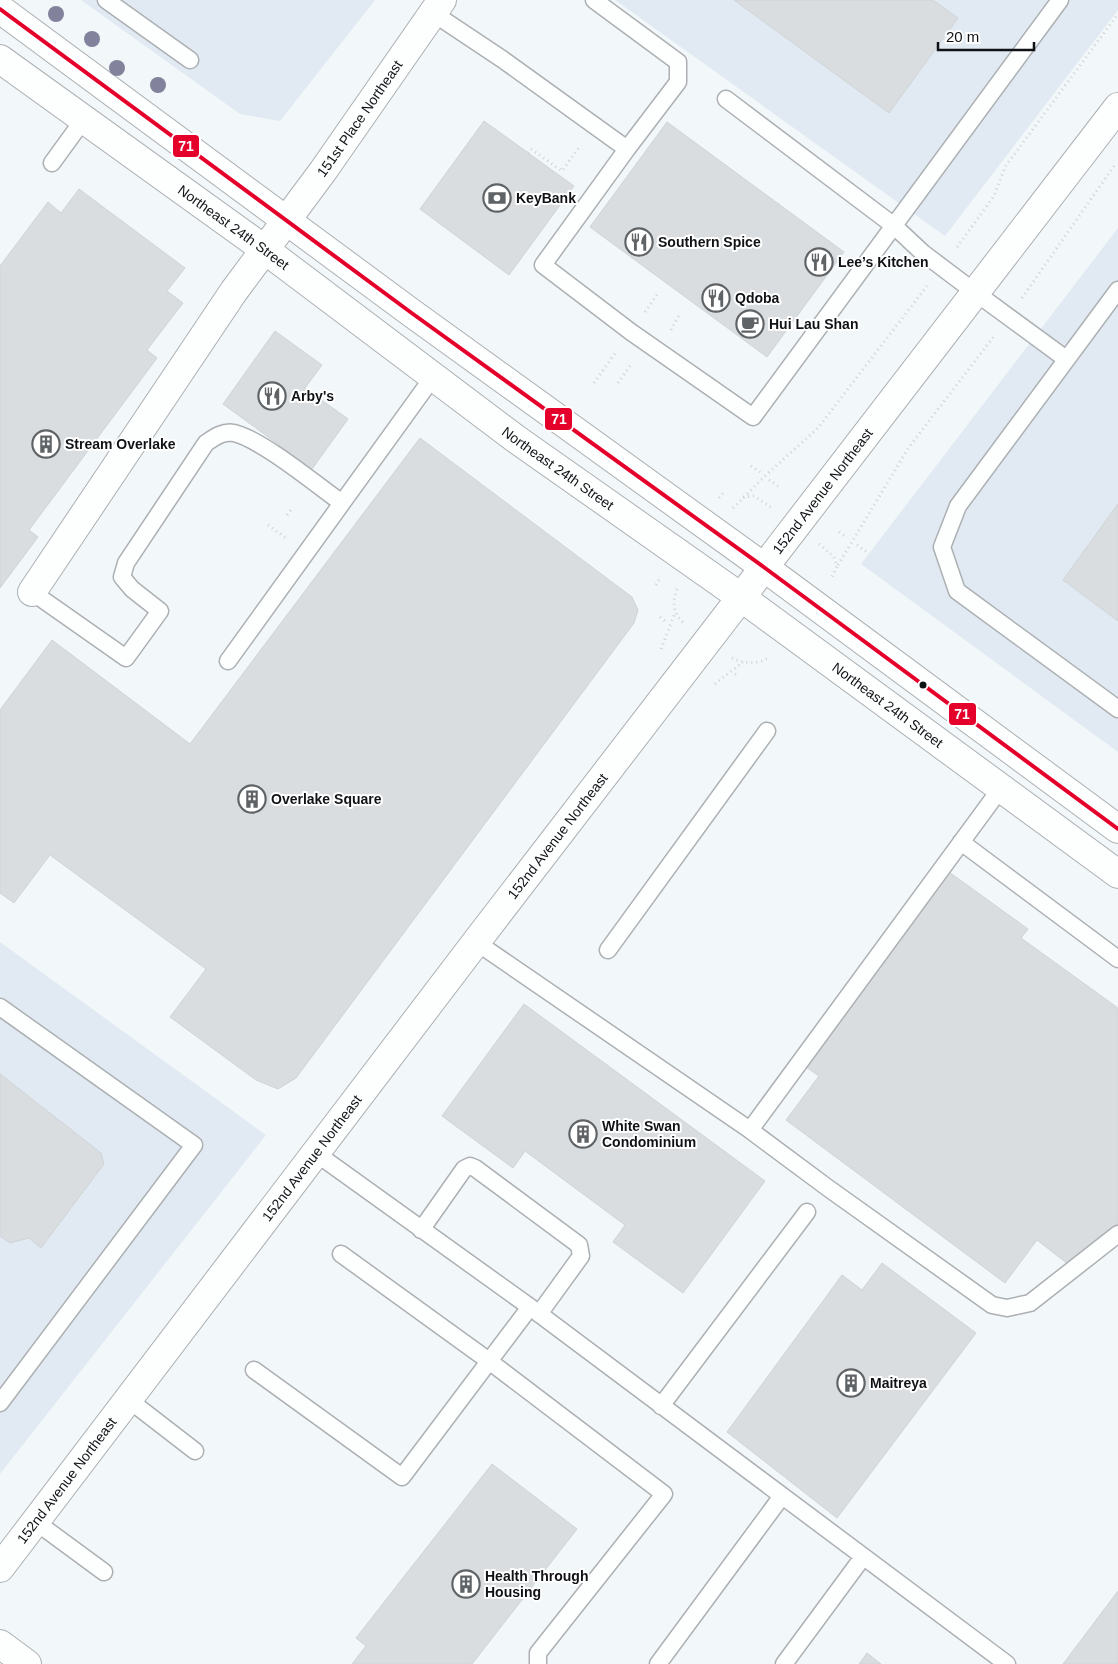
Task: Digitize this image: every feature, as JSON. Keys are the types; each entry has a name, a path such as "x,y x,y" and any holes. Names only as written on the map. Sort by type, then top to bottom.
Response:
{"main road":[{"name":"151st Place Northeast","path":"32,592 64,548 203,336 323,171 437,6"},
{"name":"Northeast 24th Street","path":"0,9 275,235 434,377 516,439 742,598 1118,874"},
{"name":"Northeast 24th Street","path":"0,59 84,119 275,235 413,314 765,568 824,614 1118,829"},
{"name":"152nd Avenue Northeast","path":"0,1568 317,1154 476,942 1118,107"},
{"path":"1000,788 1118,835"},
{"path":"0,1644 27,1664"}],"lane":[{"path":"106,0 190,60"},
{"path":"594,0 678,62 678,82 543,265 631,332 752,418 1055,2"},
{"path":"437,6 502,59 628,149"},
{"path":"726,99 893,225 923,253 1066,359"},
{"path":"52,163 84,119"},
{"path":"1118,290 958,506 942,547 957,591 1118,710"},
{"path":"228,661 434,377"},
{"path":"32,592 126,658 160,611 132,589 122,577 126,562 206,444 218,434 234,433 261,446 342,503"},
{"path":"608,950 767,731"},
{"path":"750,1130 1000,788"},
{"path":"961,842 1118,959"},
{"path":"476,942 750,1130 828,1188 992,1304 1007,1308 1030,1303 1118,1234"},
{"path":"0,1007 194,1146 0,1403"},
{"path":"317,1154 534,1310 1007,1664"},
{"path":"254,1370 402,1477 489,1361 581,1256 579,1245 470,1166 464,1169 421,1230"},
{"path":"661,1406 808,1212"},
{"path":"341,1254 489,1361 664,1494 538,1653 538,1664"},
{"path":"129,1400 195,1451"},
{"path":"658,1664 782,1496"},
{"path":"36,1522 104,1572"},
{"path":"784,1664 863,1557"}],"path":[{"path":"528,153 531,149 562,171 582,144"},
{"path":"829,582 909,447 1009,316 1118,161"},
{"path":"642,317 659,292"},
{"path":"668,335 679,315"},
{"path":"594,383 621,346"},
{"path":"618,383 636,357"},
{"path":"751,466 760,472"},
{"path":"769,480 778,486"},
{"path":"743,497 754,496 766,504"},
{"path":"287,515 293,507"},
{"path":"268,525 290,541"},
{"path":"839,532 847,538"},
{"path":"857,545 868,552"},
{"path":"826,550 837,566"},
{"path":"678,584 673,598 676,613 680,620"},
{"path":"660,617 666,622"},
{"path":"734,659 743,662 764,662 774,653"}],"shaded area":[{"path":"81,0 375,0 280,121 240,114"},
{"path":"615,0 1118,0 1118,10 945,236"},
{"path":"1118,228 1118,752 861,564"},
{"path":"0,942 266,1135 0,1474"}],"building":[{"path":"734,0 933,0 958,18 889,113"},
{"name":"KeyBank","path":"484,121 574,186 509,275 420,209"},
{"path":"667,122 844,252 767,357 590,227"},
{"name":"Stream Overlake","path":"79,189 185,268 167,291 183,303 147,350 157,358 29,530 38,537 0,588 0,266 48,202 61,213"},
{"name":"Arby's","path":"275,331 322,365 305,388 348,419 312,469 223,404"},
{"name":"Overlake Square","path":"420,438 632,597 638,610 634,623 296,1078 278,1089 256,1080 170,1017 206,969 50,855 14,903 0,893 0,710 52,640 190,744"},
{"path":"1118,504 1118,621 1063,580"},
{"path":"949,872 1028,929 1021,938 1118,1008 1118,1224 1068,1264 1037,1240 1005,1283 786,1120 819,1076 806,1067"},
{"name":"White Swan Condominium","path":"524,1004 765,1181 683,1293 613,1242 625,1225 525,1151 513,1168 442,1116"},
{"path":"0,1074 101,1153 104,1164 41,1248 29,1238 10,1243 0,1236"},
{"name":"Maitreya","path":"882,1263 976,1333 837,1518 727,1432 842,1275 862,1290"},
{"name":"Health Through Housing","path":"492,1464 577,1529 472,1664 352,1664 366,1646 356,1638"},
{"path":"1118,1591 1118,1664 1063,1664"},
{"path":"867,1653 881,1664 859,1664"}],"transit line":[{"name":"71","path":"0,9 413,314 765,568 1118,829"}],"place":[{"name":"KeyBank","path":"497,198"},
{"name":"Southern Spice","path":"639,242"},
{"name":"Lee’s Kitchen","path":"819,262"},
{"name":"Qdoba","path":"716,298"},
{"name":"Hui Lau Shan","path":"750,324"},
{"name":"Arby's","path":"272,396"},
{"name":"Stream Overlake","path":"46,444"},
{"name":"Overlake Square","path":"252,799"},
{"name":"White Swan Condominium","path":"583,1134"},
{"name":"Maitreya","path":"851,1383"},
{"name":"Health Through Housing","path":"466,1584"}]}
